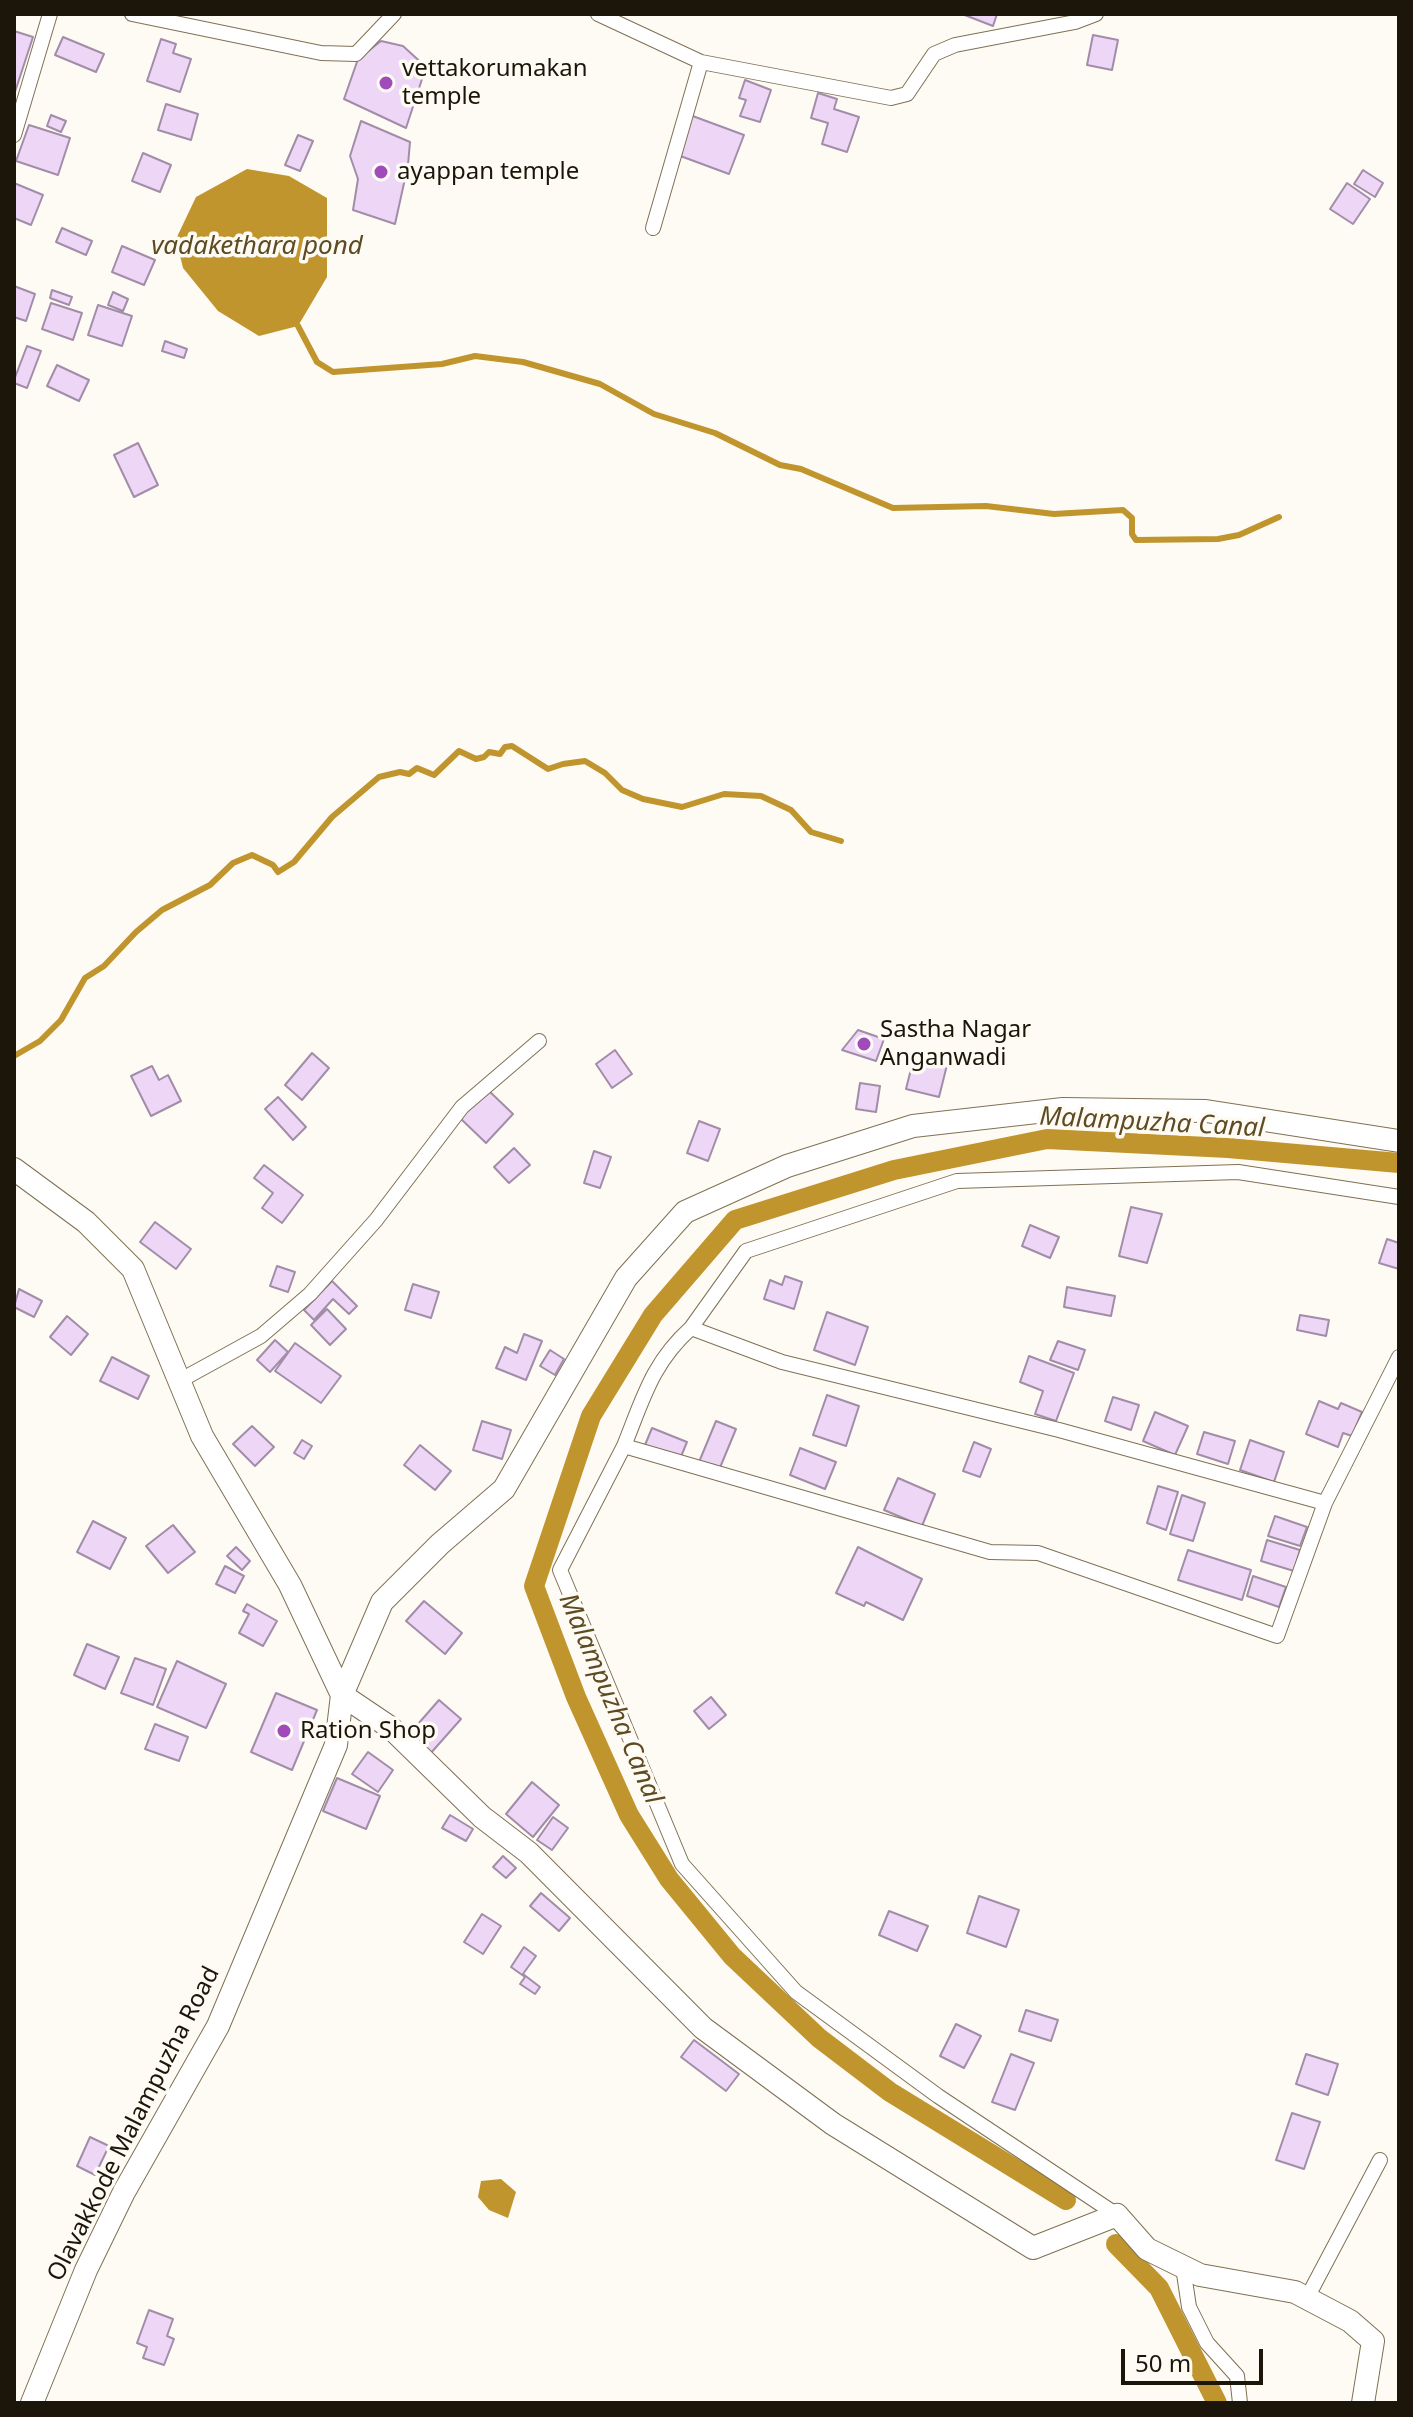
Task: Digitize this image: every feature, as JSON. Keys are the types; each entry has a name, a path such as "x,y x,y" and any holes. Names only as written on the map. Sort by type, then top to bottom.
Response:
{"street":[{"path":"14,135 50,14"},
{"path":"132,14 321,53 356,54 394,14"},
{"path":"598,14 701,62 891,98 907,94 934,54 955,45 1075,22 1096,14"},
{"path":"653,228 701,62"},
{"path":"179,1381 261,1336 310,1294 376,1220 462,1107 539,1041"},
{"name":"Olavakkode Malampuzha Road","path":"32,2403 86,2270 124,2192 218,2026 336,1745 342,1695 382,1602 440,1544 504,1489 626,1278 685,1212 787,1166 913,1126 1063,1109 1206,1111 1399,1141"},
{"path":"14,1169 86,1222 133,1269 202,1436 290,1585 342,1695 391,1728 482,1817 529,1853 703,2028 833,2124 1033,2248 1117,2215"},
{"path":"1363,2403 1373,2341 1350,2321 1295,2292 1200,2275 1147,2249 1117,2215 938,2096 796,1992 682,1864 560,1570 624,1446 653,1375 746,1251 957,1181 1238,1172 1399,1197"},
{"path":"691,1328 782,1362 1059,1430 1325,1503"},
{"path":"624,1446 990,1552 1038,1553 1277,1636 1325,1503 1399,1357"},
{"path":"1307,2298 1380,2160"},
{"path":"1183,2267 1189,2307 1207,2343 1237,2376 1240,2403"}],"water":[{"name":"vadakethara pond","path":"247,169 289,176 327,198 327,277 298,326 259,336 218,311 183,268 176,239 196,197"},
{"path":"501,2179 516,2192 508,2218 489,2210 478,2197 481,2181"}],"building":[{"path":"962,14 997,14 993,26"},
{"path":"14,31 33,37 14,95"},
{"path":"1093,35 1118,40 1112,70 1087,65"},
{"path":"63,37 104,54 96,72 55,55"},
{"path":"161,39 176,44 173,53 191,59 180,92 147,81"},
{"name":"vettakorumakan temple","path":"381,41 403,46 426,67 406,128 344,99 358,59"},
{"path":"745,80 771,90 760,122 740,116 746,100 739,98"},
{"path":"818,93 837,99 834,109 859,117 847,152 822,144 828,123 811,118"},
{"path":"166,104 198,114 191,140 158,130"},
{"path":"51,115 66,121 61,132 47,126"},
{"path":"690,115 744,135 729,174 675,154"},
{"name":"ayappan temple","path":"361,121 410,142 395,224 353,210 358,179 350,156"},
{"path":"29,125 70,138 58,175 16,161"},
{"path":"298,135 313,141 300,171 285,165"},
{"path":"143,153 171,165 160,192 132,181"},
{"path":"1363,170 1383,183 1375,197 1354,184"},
{"path":"14,183 43,195 31,225 14,218"},
{"path":"1347,183 1370,199 1353,224 1330,209"},
{"path":"62,228 92,241 86,255 56,242"},
{"path":"122,246 155,260 144,285 112,272"},
{"path":"14,286 35,294 26,321 14,317"},
{"path":"52,290 72,297 69,305 50,298"},
{"path":"113,292 128,299 123,311 108,305"},
{"path":"51,303 82,313 73,340 42,329"},
{"path":"98,305 132,316 122,346 88,335"},
{"path":"165,341 187,349 184,358 162,351"},
{"path":"27,346 41,351 27,388 14,383 14,380"},
{"path":"57,365 89,380 79,401 47,386"},
{"path":"138,443 158,485 134,497 114,455"},
{"name":"Sastha Nagar Anganwadi","path":"858,1030 884,1039 876,1061 842,1050"},
{"path":"615,1050 632,1074 612,1088 596,1064"},
{"path":"312,1053 329,1068 302,1100 285,1085"},
{"path":"915,1053 948,1061 939,1097 906,1089"},
{"path":"152,1066 159,1080 168,1075 181,1101 151,1116 131,1076"},
{"path":"860,1083 880,1086 876,1112 856,1109"},
{"path":"487,1089 513,1114 486,1143 460,1118"},
{"path":"278,1097 306,1127 293,1140 265,1109"},
{"path":"699,1121 720,1129 708,1161 687,1153"},
{"path":"514,1148 530,1165 509,1183 494,1167"},
{"path":"594,1151 611,1157 600,1188 584,1183"},
{"path":"264,1165 303,1195 282,1223 262,1208 273,1193 254,1178"},
{"path":"1131,1207 1162,1214 1147,1263 1119,1256"},
{"path":"155,1222 191,1249 176,1269 140,1242"},
{"path":"1030,1225 1059,1237 1050,1258 1022,1246"},
{"path":"1387,1239 1399,1243 1399,1269 1379,1263"},
{"path":"277,1266 295,1272 288,1292 270,1286"},
{"path":"785,1276 802,1282 794,1309 764,1299 770,1280 782,1285"},
{"path":"332,1281 357,1306 349,1314 333,1299 314,1320 304,1310"},
{"path":"413,1284 439,1292 431,1318 405,1310"},
{"path":"1067,1287 1115,1296 1111,1316 1064,1307"},
{"path":"19,1289 42,1301 34,1317 14,1307"},
{"path":"327,1309 346,1329 330,1345 311,1325"},
{"path":"827,1312 868,1327 855,1365 814,1350"},
{"path":"1300,1315 1329,1320 1326,1336 1297,1330"},
{"path":"67,1316 88,1334 71,1355 50,1337"},
{"path":"524,1334 542,1341 526,1380 496,1368 505,1347 517,1353"},
{"path":"275,1340 288,1352 270,1372 257,1360"},
{"path":"1058,1341 1085,1350 1078,1370 1050,1360"},
{"path":"295,1343 341,1376 321,1403 275,1371"},
{"path":"550,1350 564,1359 555,1375 540,1366"},
{"path":"1029,1356 1074,1373 1056,1421 1035,1414 1043,1391 1020,1382"},
{"path":"112,1357 149,1376 138,1399 100,1381"},
{"path":"827,1395 859,1406 846,1446 813,1435"},
{"path":"1113,1397 1139,1405 1131,1430 1105,1421"},
{"path":"1319,1401 1338,1409 1341,1403 1362,1412 1352,1436 1343,1433 1338,1447 1306,1434"},
{"path":"1155,1412 1188,1426 1175,1455 1143,1441"},
{"path":"482,1421 511,1430 502,1459 473,1450"},
{"path":"716,1421 736,1429 719,1470 699,1462"},
{"path":"252,1426 274,1447 255,1466 233,1444"},
{"path":"652,1428 687,1442 680,1459 645,1445"},
{"path":"1204,1432 1235,1441 1228,1464 1197,1454"},
{"path":"302,1440 312,1446 304,1459 294,1453"},
{"path":"1250,1440 1284,1452 1274,1482 1240,1470"},
{"path":"974,1442 991,1449 980,1477 963,1471"},
{"path":"420,1445 451,1471 435,1490 404,1465"},
{"path":"800,1448 836,1462 825,1489 790,1475"},
{"path":"898,1478 935,1494 922,1526 884,1510"},
{"path":"1158,1486 1178,1492 1166,1530 1147,1523"},
{"path":"1182,1495 1205,1503 1193,1541 1170,1534"},
{"path":"1275,1516 1307,1527 1300,1546 1268,1536"},
{"path":"93,1521 126,1538 110,1569 77,1552"},
{"path":"173,1525 195,1552 168,1573 146,1546"},
{"path":"1267,1540 1300,1550 1294,1571 1261,1561"},
{"path":"236,1547 250,1561 242,1570 227,1556"},
{"path":"858,1547 922,1579 903,1620 866,1602 864,1606 836,1593"},
{"path":"1188,1550 1251,1570 1242,1600 1178,1580"},
{"path":"225,1566 244,1576 235,1593 216,1584"},
{"path":"1253,1576 1286,1587 1279,1607 1247,1596"},
{"path":"424,1601 462,1633 445,1654 406,1621"},
{"path":"247,1604 277,1621 263,1646 239,1633 249,1614 243,1611"},
{"path":"87,1644 119,1657 105,1689 74,1675"},
{"path":"135,1658 166,1669 153,1705 121,1693"},
{"path":"177,1661 226,1684 206,1728 157,1707"},
{"name":"Ration Shop","path":"276,1693 317,1710 292,1770 251,1752"},
{"path":"711,1697 726,1715 709,1729 694,1711"},
{"path":"439,1700 461,1719 430,1754 414,1740 423,1729 418,1724"},
{"path":"155,1724 188,1737 179,1761 145,1749"},
{"path":"368,1752 393,1770 378,1792 352,1774"},
{"path":"337,1778 380,1796 366,1829 323,1811"},
{"path":"532,1782 559,1805 533,1837 506,1814"},
{"path":"450,1815 473,1829 466,1841 442,1828"},
{"path":"553,1817 568,1828 552,1850 537,1840"},
{"path":"503,1856 516,1868 506,1878 493,1867"},
{"path":"541,1893 570,1918 559,1931 530,1906"},
{"path":"979,1896 1019,1910 1006,1947 967,1933"},
{"path":"889,1911 928,1926 917,1951 879,1935"},
{"path":"482,1914 501,1926 483,1954 464,1942"},
{"path":"524,1947 536,1956 523,1974 540,1987 535,1994 520,1984 525,1977 511,1967"},
{"path":"1026,2010 1058,2020 1051,2041 1019,2031"},
{"path":"956,2024 981,2036 964,2068 940,2056"},
{"path":"694,2040 739,2074 726,2091 681,2057"},
{"path":"1011,2054 1034,2063 1015,2110 992,2102"},
{"path":"1306,2054 1338,2064 1328,2095 1296,2084"},
{"path":"1292,2113 1320,2122 1304,2169 1276,2160"},
{"path":"90,2137 109,2146 95,2175 77,2166"},
{"path":"149,2310 173,2319 167,2336 174,2339 164,2365 143,2358 147,2347 137,2343"}],"waterway":[{"path":"298,326 317,362 333,372 442,364 475,356 523,362 600,384 654,414 715,433 780,465 801,469 893,508 986,506 1054,514 1123,510 1132,518 1132,534 1136,540 1218,539 1239,535 1279,517"},
{"path":"14,1056 40,1041 61,1020 85,978 104,966 162,910 210,885 233,863 252,855 273,865 278,872 294,862 332,817 379,777 400,772 409,774 417,768 434,775 459,751 476,759 489,752 500,754 505,747 512,746 548,769 585,761 605,773 622,790 643,799 682,807 724,794 761,796 791,810 811,832 841,841"},
{"name":"Malampuzha Canal","path":"1066,2200 890,2092 819,2038 732,1956 669,1879 629,1815 576,1697 534,1586 591,1416 653,1315 735,1220 894,1170 1047,1139 1228,1148 1399,1163"},
{"name":"Malampuzha Canal","path":"1116,2244 1159,2288 1217,2403"}],"place":[{"name":"vettakorumakan temple","path":"386,83"},
{"name":"ayappan temple","path":"381,172"},
{"name":"Sastha Nagar Anganwadi","path":"864,1044"},
{"name":"Ration Shop","path":"284,1731"}]}
